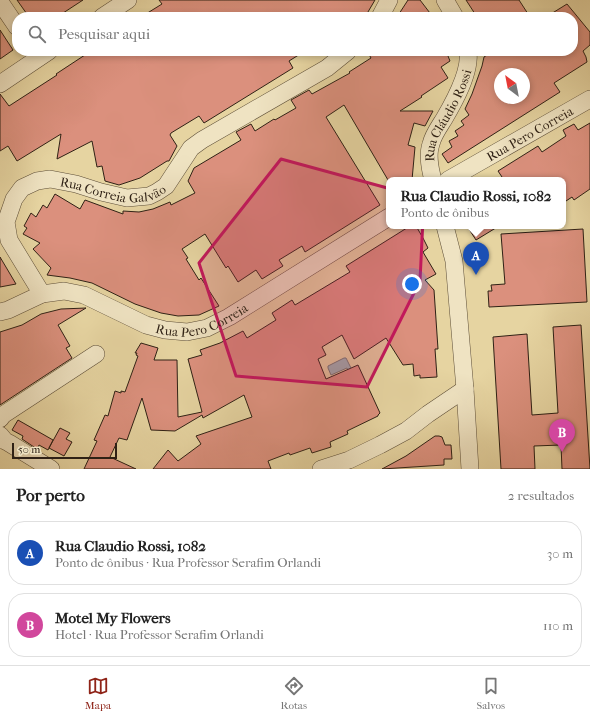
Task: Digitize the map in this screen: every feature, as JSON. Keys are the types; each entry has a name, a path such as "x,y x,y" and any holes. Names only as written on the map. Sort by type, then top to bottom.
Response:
{"street":[{"path":"110,12 128,0"},
{"path":"383,12 389,0"},
{"path":"445,0 452,12"},
{"path":"0,2 12,20"},
{"path":"0,84 36,56"},
{"name":"Rua Correia Galvão","path":"42,294 9,240 6,222 14,199 22,188 37,181 50,179 76,184 127,198 148,196 158,192 166,186 191,148 202,140 327,68 342,56"},
{"name":"Rua Cláudio Rossi","path":"432,177 429,154 431,144 434,135 455,101 465,76 469,56"},
{"name":"Rua Pero Correia","path":"453,177 590,99"},
{"name":"Rua Pero Correia","path":"0,312 8,310 42,294 64,291 84,295 146,325 165,330 187,332 207,328 230,317 386,219"},
{"path":"446,229 454,261 470,469"},
{"path":"0,419 3,415 96,354"},
{"path":"320,469 349,460 406,431 465,389"},
{"path":"0,435 5,441 51,469"}],"highlighted area":[{"path":"281,159 424,198 420,281 367,387 236,376 199,263"}],"water":[{"path":"346,358 352,370 349,372 347,368 331,375 328,366"}],"building":[{"path":"17,0 83,0 65,12 25,12"},
{"path":"159,0 375,0 368,12 149,12 162,4"},
{"path":"408,0 420,0 429,12 400,12"},
{"path":"466,0 519,0 527,12 474,12"},
{"path":"567,4 574,12 554,12"},
{"path":"578,17 590,32 590,45 583,51 587,62 554,83 560,92 448,163 442,154 452,147 449,141 458,136 455,131 464,125 461,121 469,115 465,109 486,56 578,56"},
{"path":"0,30 12,51 0,59"},
{"path":"83,56 297,56 289,61 293,68 204,123 199,116 171,133 170,135 177,146 169,161 140,178 119,185 105,181 102,166 97,167 92,141 57,159 61,134 17,161 8,146 0,151 0,94 9,106 57,75 56,74"},
{"path":"370,56 448,56 450,61 441,67 448,78 400,111 433,111 425,126 414,123 408,145 415,147 412,177 386,177 344,105 326,117 380,205 305,252 302,246 279,260 283,266 262,279 256,270 238,282 228,266 226,268 205,234 182,249 188,258 186,259 199,280 201,278 219,306 199,315 178,316 161,313 135,304 92,283 47,275 51,268 33,249 40,243 23,234 27,228 24,226 31,213 36,217 43,205 47,208 55,194 80,209 85,200 123,214 123,211 139,212 153,209 170,202 171,205 195,193 188,181 194,168 241,140 236,132 251,124 255,131 296,108 291,100 309,90 312,94 350,73 349,72 371,58"},
{"path":"590,123 590,189 574,200 572,197 566,201 566,177 502,177 498,171 538,146 542,152 566,136 563,130 574,124 578,130"},
{"path":"405,229 418,229 428,248 423,252 436,274 425,280 434,290 438,349 435,349 437,377 420,378 420,375 414,376 413,364 403,365 386,338 354,359 342,335 322,347 326,355 318,359 326,379 358,365 380,413 378,416 347,431 348,434 330,442 331,447 312,453 310,448 290,455 289,453 268,461 271,469 153,469 168,450 178,461 201,444 196,436 252,417 244,395 203,418 202,415 175,431 151,430 142,398 127,440 119,438 110,457 136,469 84,469 97,441 94,440 105,415 108,416 115,391 121,393 121,391 125,392 138,356 136,355 137,353 135,353 141,343 158,348 154,360 177,360 178,417 202,412 188,359 202,355 200,350 220,343 243,331 247,338 276,320 272,313 292,300 295,305 350,272 346,266"},
{"path":"469,229 494,229 476,240"},
{"path":"583,229 587,302 489,307 488,291 492,291 491,285 505,284 501,234"},
{"path":"0,257 16,284 0,287"},
{"path":"86,308 58,325 70,346 66,348 72,358 0,405 0,332 22,325 41,314 61,309"},
{"path":"581,325 590,469 562,469 561,445 534,446 535,469 501,469 493,337 527,334 532,415 558,413 553,327"},
{"path":"18,420 53,440 48,450 39,445 37,449 22,439 23,436 12,430"},
{"path":"60,428 70,433 66,439 72,442 64,456 49,448"},
{"path":"435,436 442,437 445,445 451,445 452,459 444,459 444,465 382,469 406,456"}],"place":[{"name":"Rua Claudio Rossi, 1082","path":"476,275"},
{"name":"Motel My Flowers","path":"562,452"}]}
